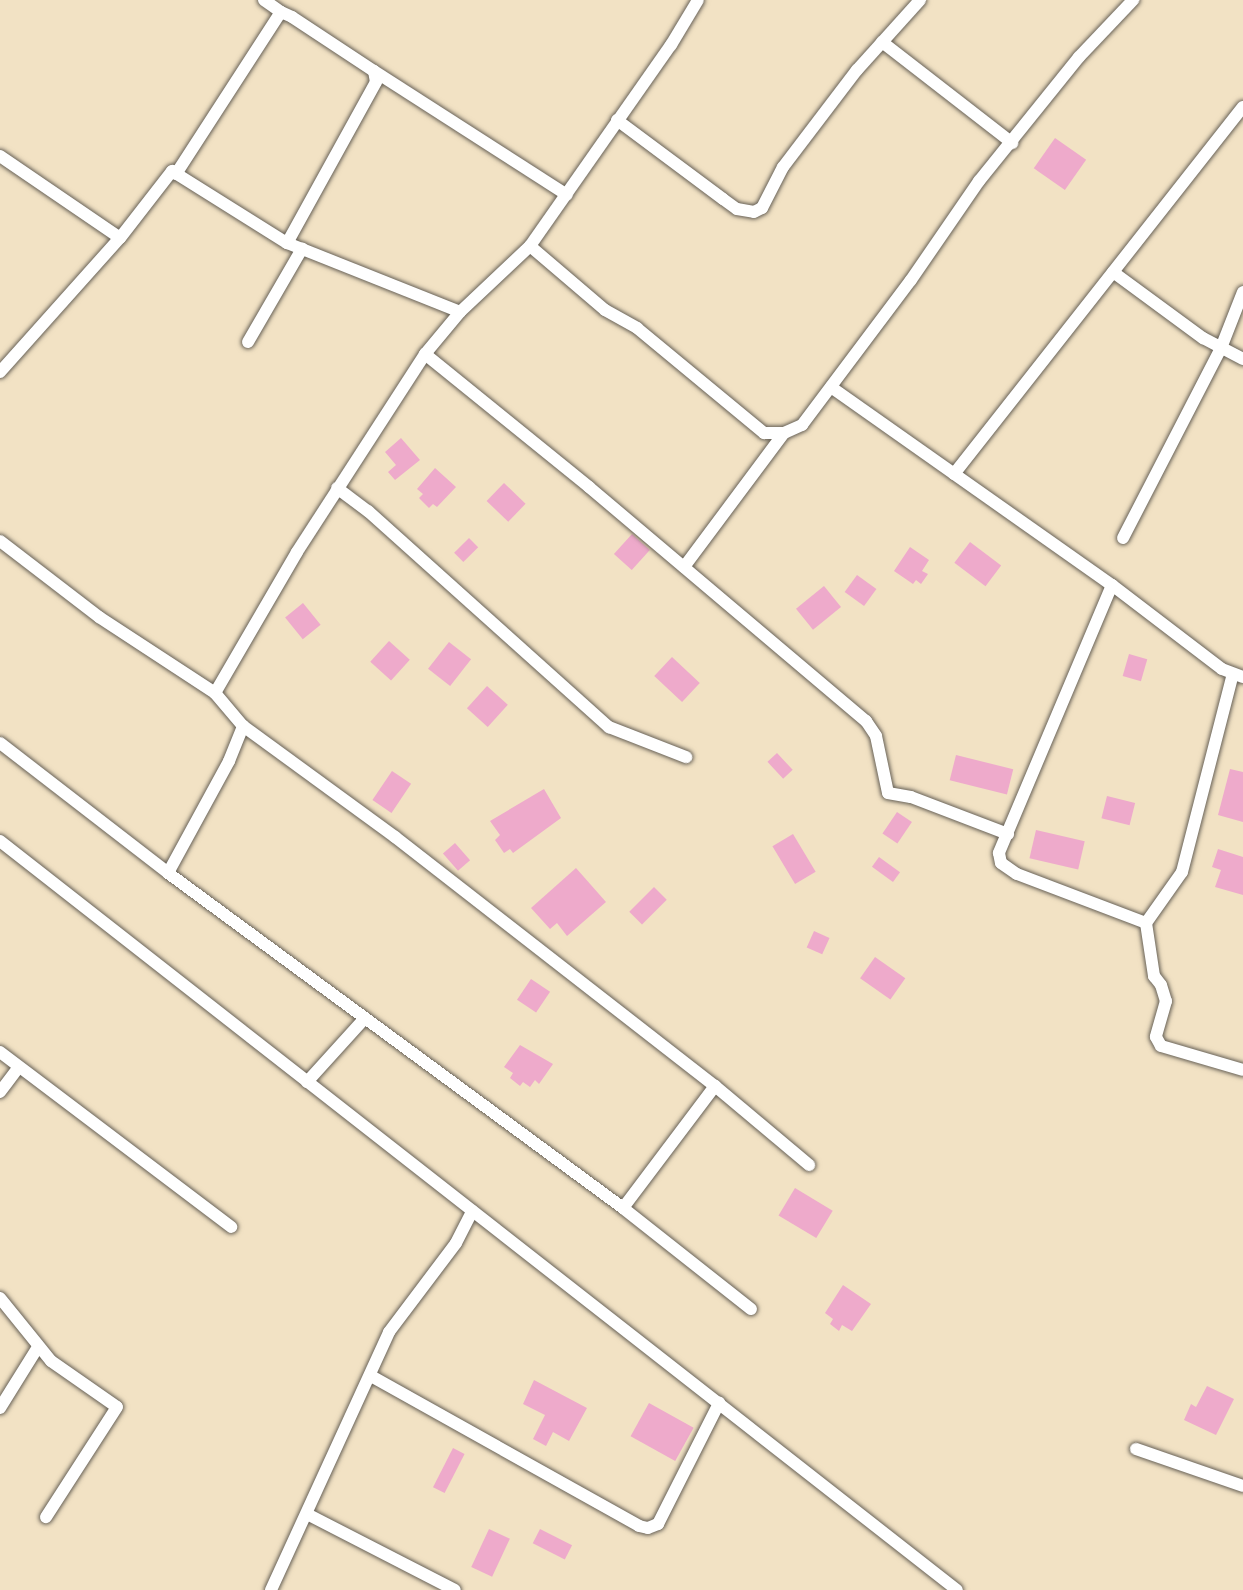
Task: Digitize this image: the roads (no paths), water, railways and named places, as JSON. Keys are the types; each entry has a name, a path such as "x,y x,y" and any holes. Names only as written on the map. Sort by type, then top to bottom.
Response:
{"street":[{"path":"264,0 567,195"},
{"path":"215,693 337,488 425,354 460,312 530,246 671,45 698,0"},
{"path":"617,120 723,199 737,208 754,212 762,208 783,167 882,42 920,0"},
{"path":"530,246 605,310 638,328 764,433 784,433 802,425 979,181 1012,143 1079,57 1133,0"},
{"path":"176,174 281,12"},
{"path":"882,42 1012,143"},
{"path":"287,243 373,92 374,71"},
{"path":"954,474 1243,107"},
{"path":"0,156 120,238"},
{"path":"0,372 120,238 172,171 287,243 460,312"},
{"path":"248,342 302,249"},
{"path":"1113,272 1203,338 1243,359"},
{"path":"1123,538 1221,348 1243,292"},
{"path":"425,354 684,567 866,721 876,736 888,793 911,797 1008,834"},
{"path":"831,387 1112,585 1222,669 1238,676 1182,872 1146,923 1154,976 1161,985 1166,1001 1156,1037 1161,1046 1243,1070"},
{"path":"684,567 784,433"},
{"path":"337,488 368,511 609,727 686,758"},
{"path":"0,541 99,616 215,693 243,726 395,837 715,1086 810,1165"},
{"path":"1112,585 999,852 1002,863 1017,874 1146,923"},
{"path":"168,873 229,761 243,726"},
{"path":"0,743 168,873 623,1208 751,1309"},
{"path":"0,841 957,1590"},
{"path":"307,1082 365,1017"},
{"path":"0,1052 231,1227"},
{"path":"0,1092 19,1067"},
{"path":"623,1208 715,1086"},
{"path":"271,1590 371,1376 389,1332 456,1243 472,1211"},
{"path":"0,1298 51,1361 117,1407 46,1517"},
{"path":"0,1408 38,1347"},
{"path":"371,1376 639,1526 648,1528 658,1524 718,1403"},
{"path":"1136,1449 1243,1486"},
{"path":"307,1514 455,1590"}]}
